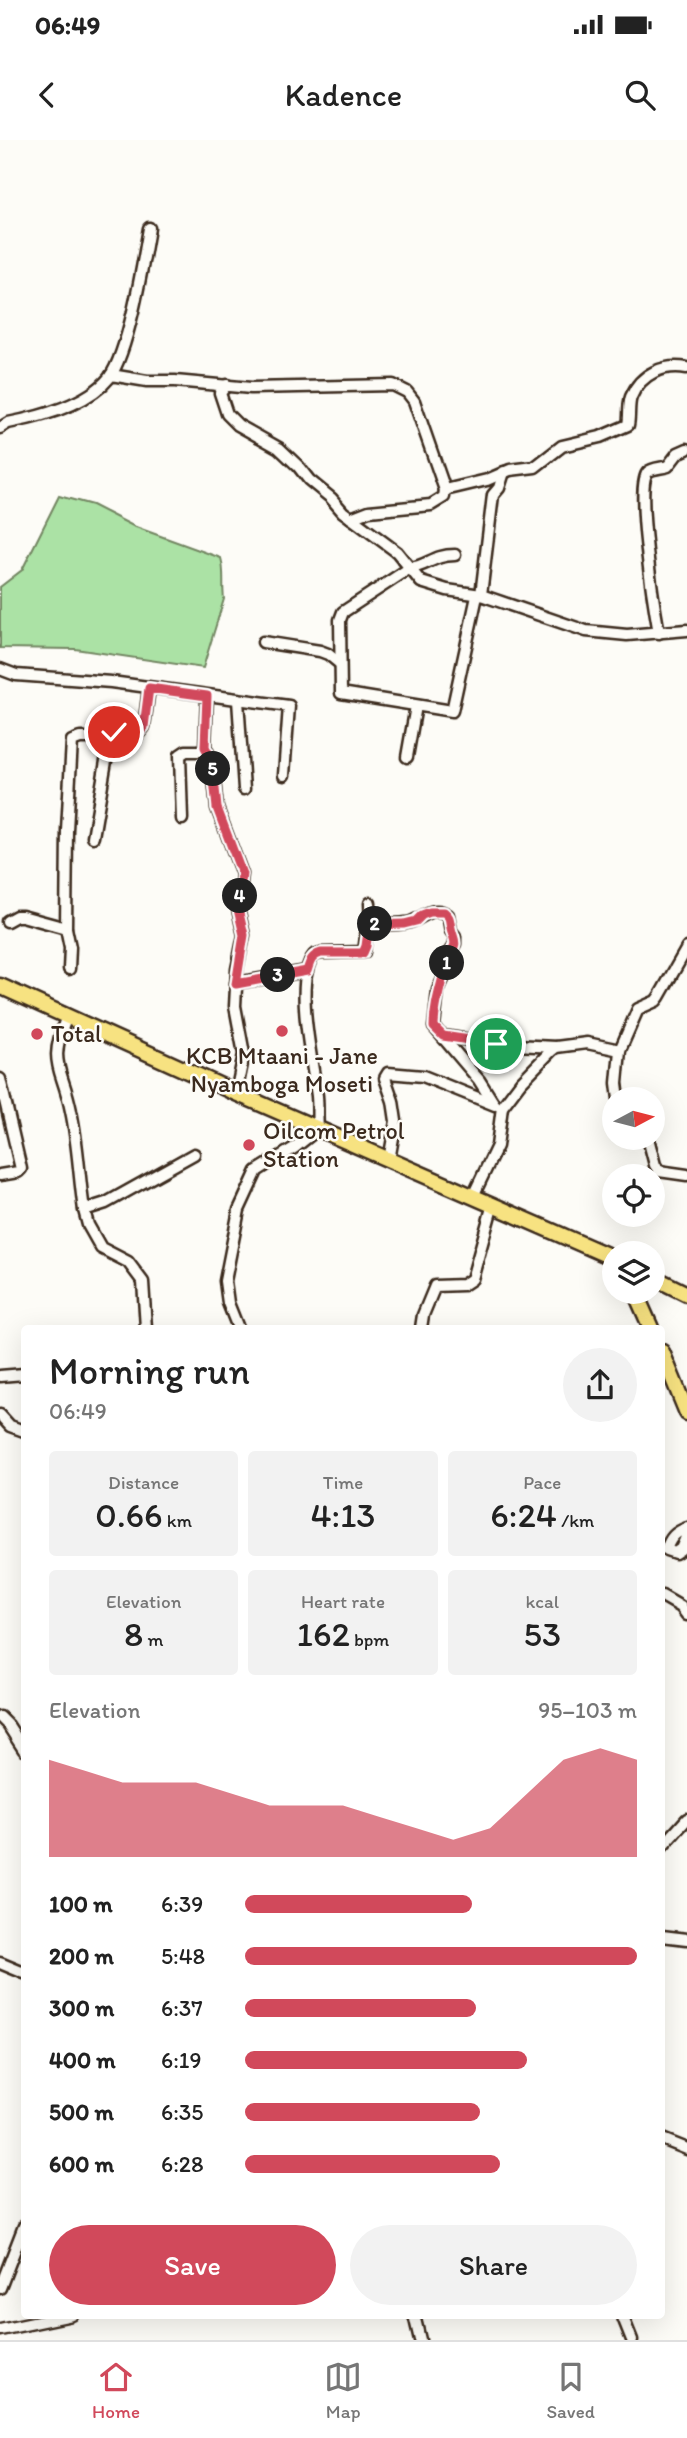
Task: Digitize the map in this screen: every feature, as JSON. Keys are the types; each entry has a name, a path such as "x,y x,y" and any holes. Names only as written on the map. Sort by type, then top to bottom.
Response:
{"highway":[{"path":"0,986 602,1254"},
{"path":"665,1284 687,1294"},
{"path":"642,1304 650,1325"},
{"path":"665,1359 687,1413"}],"street":[{"path":"0,428 8,423 65,408 95,391 111,375 121,352 134,303 149,228"},
{"path":"445,490 487,480 504,472 535,467 562,446 600,437 628,425 630,398 643,380 665,367 687,368"},
{"path":"111,375 147,381 251,388 393,385 402,388 411,396 422,421 445,490 444,497 431,505 369,511 351,518"},
{"path":"227,385 220,393 227,414 238,425 279,448 351,518 389,545 417,578 426,584 479,595 586,631 627,635 687,630"},
{"path":"659,632 646,543 643,501 645,477 648,471 668,466 678,453 687,449"},
{"path":"493,495 499,488 504,472"},
{"path":"454,555 440,555 410,568 343,612 340,620 339,663 342,694 453,711 479,595 493,495 487,480"},
{"path":"262,642 320,651 339,663"},
{"path":"0,669 16,675 111,682 289,706 284,775"},
{"path":"93,837 111,732 138,734 143,729 149,688"},
{"path":"207,696 205,747 212,760 217,808 242,874 238,909 244,935 236,984 237,1020 244,1054 236,1093"},
{"path":"239,701 244,789"},
{"path":"407,757 416,706"},
{"path":"69,969 70,947 66,928 67,806 72,741 80,737 110,738"},
{"path":"182,819 180,755 183,751 201,751 205,747"},
{"path":"237,1325 228,1303 225,1281 239,1210 257,1171 318,1129 306,1004 310,960 321,953 363,953 370,924 370,903"},
{"path":"370,924 414,922 430,912 444,912 449,917 451,931 456,936 438,990 435,1029 498,1106 499,1139 473,1196"},
{"path":"7,921 22,916 66,928"},
{"path":"618,1087 620,1050 638,1009 659,997 687,948"},
{"path":"236,984 307,971"},
{"path":"66,1016 58,1040 56,1066 71,1110 84,1210 101,1248 128,1262 143,1282 146,1325"},
{"path":"443,1036 496,1044 556,1047 587,1042 620,1050"},
{"path":"498,1106 556,1047"},
{"path":"389,1160 396,1121 385,1078 388,1073 424,1076 498,1106"},
{"path":"0,1079 22,1169 0,1175"},
{"path":"652,1150 659,1171 687,1175"},
{"path":"84,1210 106,1203 194,1154"},
{"path":"421,1325 435,1286 463,1285 472,1279 493,1204"},
{"path":"0,1376 21,1374"},
{"path":"0,1415 13,1427 21,1430"},
{"path":"687,1528 670,1538 666,1550 675,1553 681,1549 687,1535"},
{"path":"665,1598 678,1605 687,1615"},
{"path":"0,1717 21,1746"},
{"path":"665,1844 687,1819"},
{"path":"665,1936 687,1940"},
{"path":"0,1964 21,1972"},
{"path":"665,2140 687,2149"},
{"path":"0,2288 21,2233"},
{"path":"0,2330 53,2319"},
{"path":"415,2319 420,2340"},
{"path":"624,2319 632,2340"}],"green space":[{"path":"59,496 92,505 133,526 221,558 224,599 203,668 75,649 0,648 0,587 22,570"}],"place":[{"name":"KCB Mtaani - Jane Nyamboga Moseti","path":"282,1031"},
{"name":"Total","path":"37,1034"},
{"name":"Oilcom Petrol Station","path":"249,1145"}],"route":[{"path":"114,732 138,734 143,729 149,688 207,696 205,747 212,760 217,808 227,828 242,874 238,909 244,935 236,984 307,971 310,960 321,953 363,953 369,925 404,924 416,921 430,912 445,912 456,941 454,949 448,954 446,972 438,990 434,1027 443,1036 496,1044"}]}
